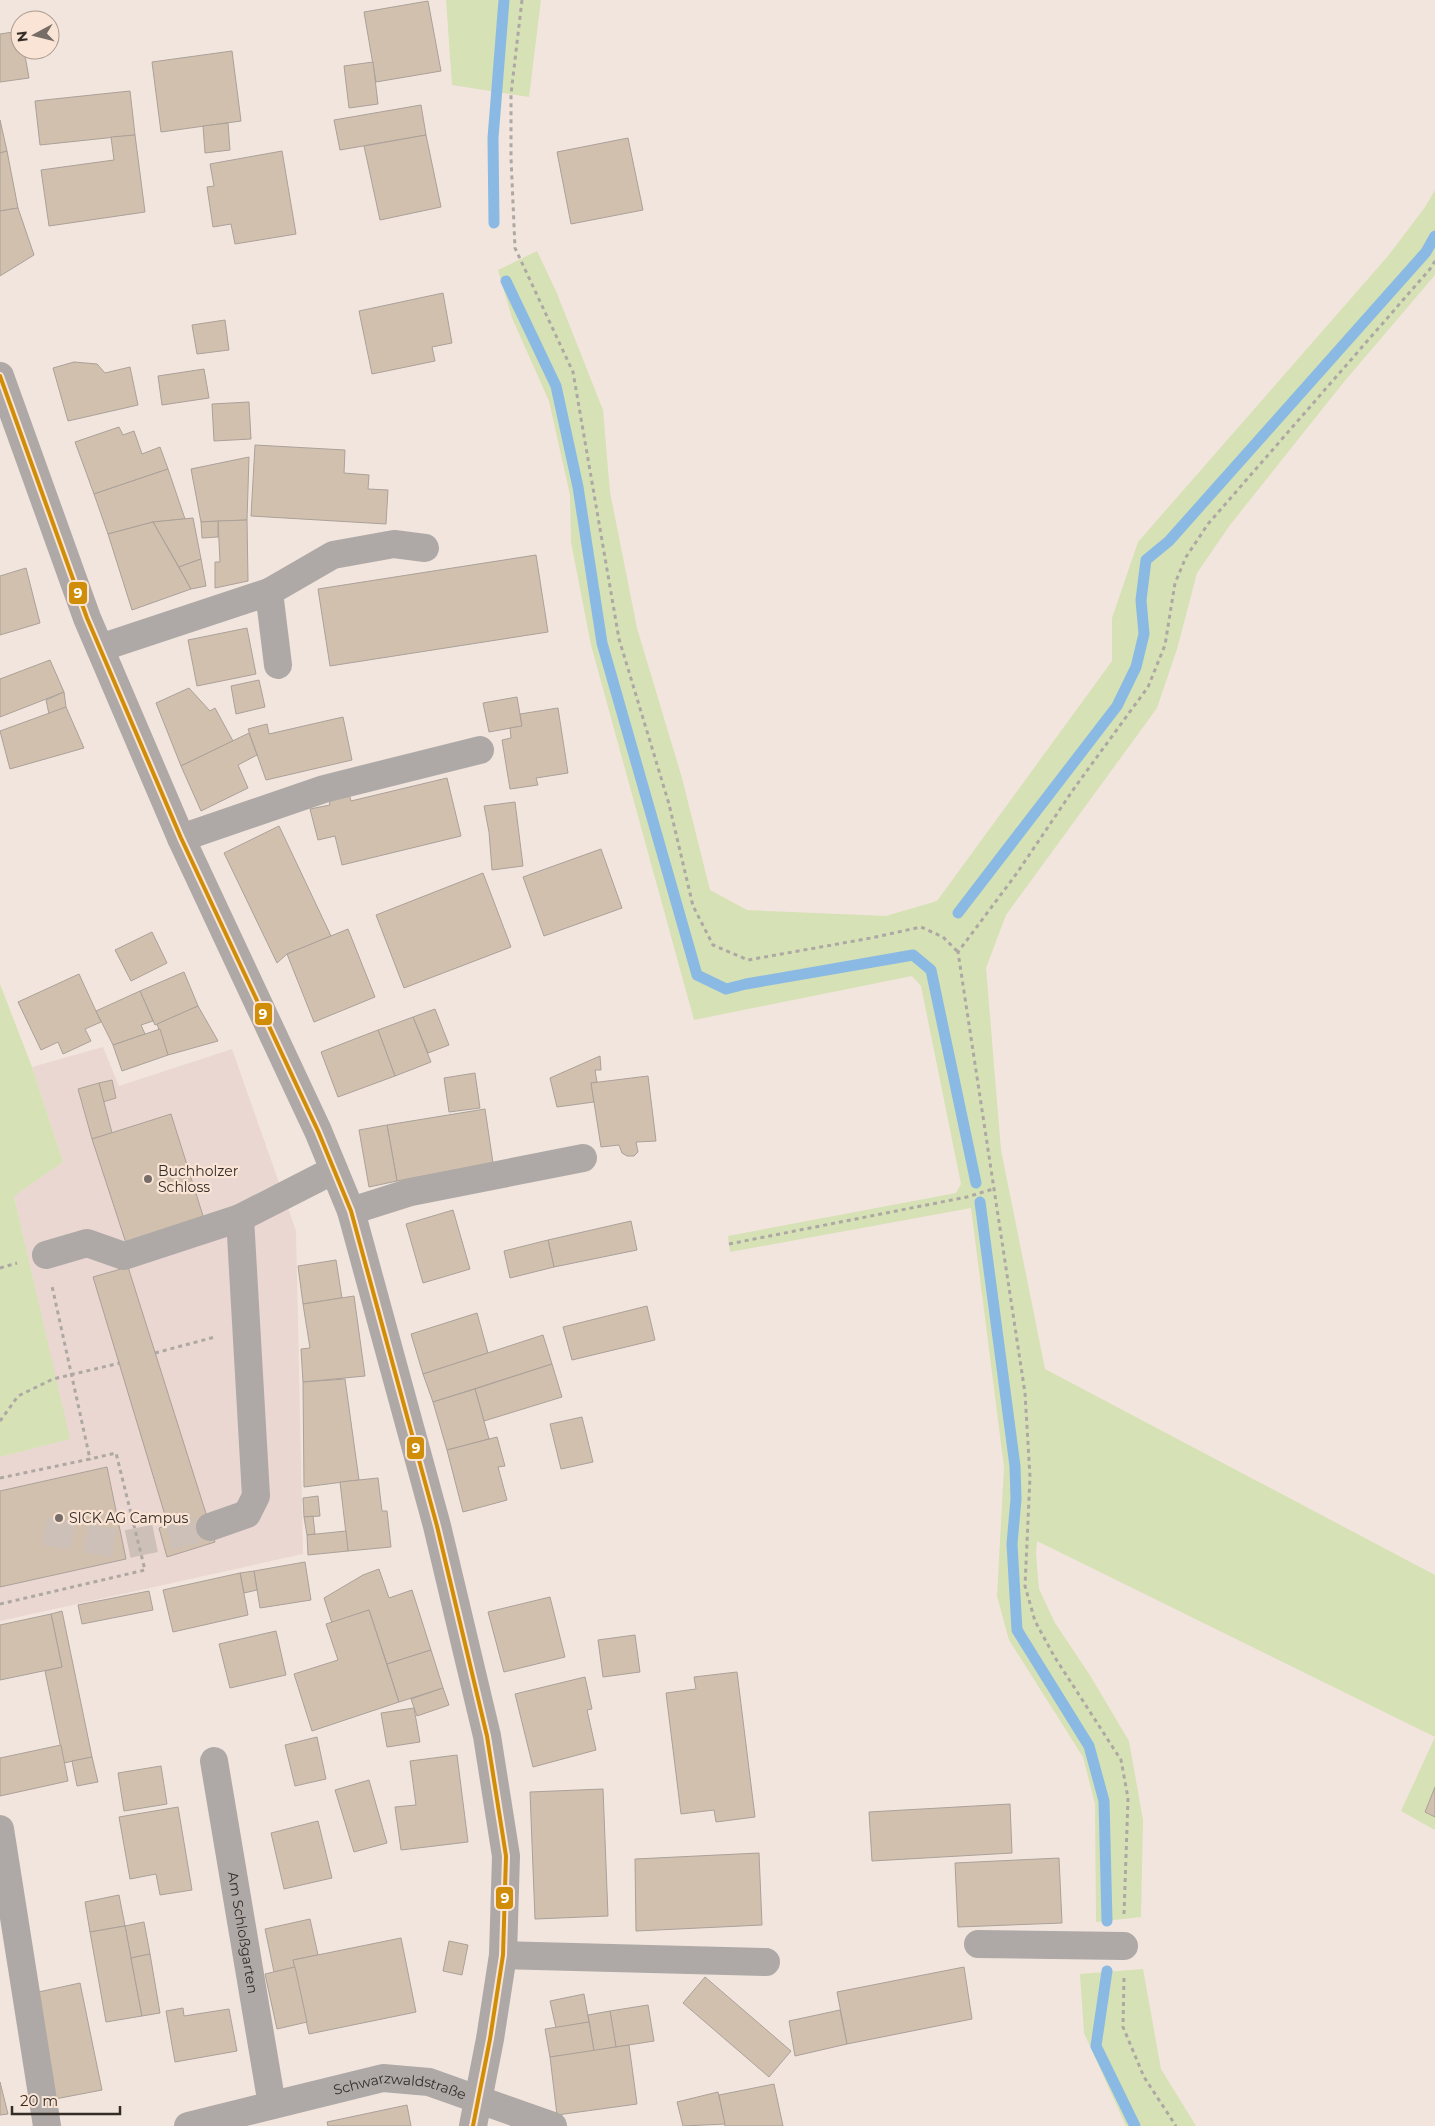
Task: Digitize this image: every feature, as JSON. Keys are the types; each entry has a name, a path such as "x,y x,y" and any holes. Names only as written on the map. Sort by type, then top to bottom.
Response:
{"street":[{"name":"Schwarzwaldstraße","path":"0,376 10,433 87,618 181,838 318,1131 350,1211 437,1526 487,1736 506,1856 503,1955 478,2099 429,2082 383,2078 188,2126"},
{"path":"100,648 269,592 333,555 394,544 425,548"},
{"path":"269,592 278,665"},
{"path":"181,838 324,789 480,750"},
{"path":"350,1211 411,1192 583,1158"},
{"path":"46,1255 87,1243 124,1256 240,1218 334,1170"},
{"path":"210,1527 247,1514 256,1496 240,1218"},
{"name":"Am Schloßgarten","path":"214,1761 272,2104"},
{"path":"0,1829 47,2126"},
{"path":"978,1944 1124,1946"},
{"path":"503,1955 766,1962"},
{"path":"473,2126 478,2099 553,2126"}],"path":[{"path":"522,0 511,94 511,158 515,248 573,372 619,639 669,804 693,906 713,945 748,960 921,927 943,937 958,952 1024,1393 1030,1477 1025,1586 1034,1622 1121,1760 1128,1798 1124,2027 1144,2077 1176,2126"},
{"path":"958,952 1017,873 1075,787 1148,687 1165,645 1175,583 1191,548 1208,524 1435,261"},
{"path":"729,1244 967,1197 993,1189"},
{"path":"46,1255 90,1459"},
{"path":"155,1353 228,1333 247,1330"},
{"path":"0,1421 18,1396 52,1379 120,1363"},
{"path":"0,1478 116,1453 145,1570 0,1604"}],"shaded area":[{"path":"103,1047 119,1086 232,1049 296,1231 303,1554 0,1621 0,1457 69,1439 14,1195 63,1162 32,1067"}],"green space":[{"path":"446,0 541,0 529,97 452,85"},
{"path":"1435,190 1435,275 1343,383 1230,525 1197,573 1177,649 1157,708 1006,915 986,968 1001,1150 1045,1369 1435,1575 1435,1737 1037,1541 1039,1589 1055,1623 1091,1677 1129,1741 1143,1820 1141,1917 1096,1922 1095,1804 1083,1757 1009,1640 997,1596 1004,1467 971,1208 730,1252 728,1236 956,1193 961,1184 921,986 912,976 694,1020 591,645 571,542 570,495 549,401 512,318 498,270 537,251 556,291 603,410 610,492 637,628 682,778 710,890 747,910 886,916 937,901 1112,661 1112,618 1138,542 1388,256 1425,207"},
{"path":"0,984 32,1067 63,1162 14,1196 70,1439 0,1457"},
{"path":"1435,1737 1435,1830 1401,1811"},
{"path":"1143,1969 1161,2069 1196,2126 1126,2126 1084,2033 1080,1974"}],"building":[{"path":"428,1 441,71 376,82 364,12"},
{"path":"10,32 10,60 26,60 29,78 0,82 0,34"},
{"path":"232,51 241,121 161,132 152,62"},
{"path":"373,62 378,104 349,108 344,66"},
{"path":"130,91 135,135 40,145 35,101"},
{"path":"421,105 426,135 340,150 334,120"},
{"path":"0,120 7,151 0,153"},
{"path":"228,123 230,150 205,153 203,126"},
{"path":"135,135 145,212 49,226 41,170 114,160 111,137"},
{"path":"426,135 441,207 380,220 364,146"},
{"path":"628,138 643,210 571,224 557,152"},
{"path":"7,151 18,208 0,211 0,153"},
{"path":"282,151 296,234 235,244 231,224 213,227 207,187 214,186 210,164"},
{"path":"18,208 34,255 0,276 0,211"},
{"path":"443,293 452,343 432,347 435,361 372,374 359,311"},
{"path":"225,320 229,350 197,354 192,325"},
{"path":"74,362 97,364 105,373 130,367 138,405 68,421 53,368"},
{"path":"204,369 209,398 162,405 158,376"},
{"path":"249,402 251,439 214,441 212,404"},
{"path":"119,427 123,435 134,431 142,454 160,447 168,469 94,494 75,442"},
{"path":"255,445 345,450 344,473 369,475 368,489 388,490 386,524 251,516"},
{"path":"249,457 247,520 201,522 191,469"},
{"path":"168,469 185,519 153,522 108,534 94,494"},
{"path":"193,518 201,559 179,567 153,522"},
{"path":"247,520 248,581 215,588 215,562 220,562 218,521"},
{"path":"218,521 218,537 202,538 201,522"},
{"path":"153,522 191,589 132,610 108,534"},
{"path":"536,555 548,632 330,666 318,589"},
{"path":"201,559 206,586 191,589 179,567"},
{"path":"26,568 40,623 0,635 0,576"},
{"path":"247,628 256,674 197,686 188,640"},
{"path":"50,660 64,692 0,717 0,679"},
{"path":"259,680 265,707 236,714 231,686"},
{"path":"189,688 210,711 215,708 233,741 181,766 156,703"},
{"path":"64,692 66,707 49,714 46,700"},
{"path":"517,697 522,726 489,732 483,703"},
{"path":"66,707 84,748 10,769 0,731"},
{"path":"558,708 568,773 536,778 538,785 510,789 502,740 511,738 510,728 522,726 520,714"},
{"path":"343,717 352,760 266,780 248,729 267,724 269,734"},
{"path":"249,733 257,755 238,765 248,788 201,811 181,766"},
{"path":"447,778 461,836 342,865 335,836 318,840 310,809 330,805 328,795 348,790 351,801"},
{"path":"515,802 523,866 492,870 489,832 484,806"},
{"path":"279,826 331,936 287,954 277,963 224,853"},
{"path":"601,849 622,908 544,936 523,877"},
{"path":"483,873 511,947 404,988 376,915"},
{"path":"348,929 375,997 314,1022 287,954"},
{"path":"152,932 167,963 131,981 115,950"},
{"path":"184,972 198,1006 155,1025 140,991"},
{"path":"79,974 101,1022 85,1029 91,1041 63,1054 58,1042 41,1050 18,1002"},
{"path":"140,991 153,1021 141,1025 145,1034 113,1045 96,1011"},
{"path":"198,1006 218,1041 168,1055 157,1024"},
{"path":"435,1009 449,1045 428,1053 413,1017"},
{"path":"413,1017 431,1062 395,1076 378,1030"},
{"path":"160,1029 168,1055 122,1071 113,1045"},
{"path":"378,1030 395,1076 338,1097 321,1052"},
{"path":"600,1056 601,1070 595,1070 597,1082 591,1083 594,1102 557,1107 550,1078"},
{"path":"475,1073 480,1108 449,1112 444,1078"},
{"path":"648,1076 656,1141 636,1142 638,1152 634,1156 627,1156 622,1153 619,1145 601,1147 591,1083"},
{"path":"112,1080 116,1098 103,1102 99,1083"},
{"path":"99,1083 112,1133 92,1139 78,1089"},
{"path":"485,1109 493,1163 397,1181 387,1125"},
{"name":"Buchholzer Schloss","path":"171,1114 204,1219 126,1243 92,1139"},
{"path":"387,1125 397,1181 369,1187 359,1130"},
{"path":"453,1210 470,1269 423,1283 406,1224"},
{"path":"631,1221 637,1250 554,1267 548,1240"},
{"path":"548,1240 554,1267 510,1278 504,1251"},
{"path":"336,1260 342,1298 303,1304 298,1266"},
{"path":"128,1267 215,1542 167,1557 159,1528 168,1525 93,1277"},
{"path":"354,1296 365,1376 303,1382 301,1349 310,1348 303,1304"},
{"path":"647,1306 655,1340 572,1360 563,1327"},
{"path":"477,1313 488,1353 423,1374 411,1334"},
{"path":"543,1335 552,1364 433,1402 423,1374"},
{"path":"552,1364 562,1397 484,1421 475,1389"},
{"path":"345,1379 359,1480 304,1487 303,1382"},
{"path":"475,1389 489,1439 447,1450 433,1402"},
{"path":"582,1417 593,1462 561,1469 550,1424"},
{"path":"497,1437 505,1466 498,1467 507,1500 463,1512 447,1450"},
{"name":"SICK AG Campus","path":"107,1467 126,1559 0,1587 0,1491"},
{"path":"378,1478 382,1511 387,1511 391,1547 348,1551 340,1482"},
{"path":"318,1496 320,1516 304,1517 303,1498"},
{"path":"313,1516 315,1534 307,1535 304,1517"},
{"path":"346,1531 348,1551 308,1555 307,1535"},
{"path":"305,1562 311,1600 260,1608 254,1571"},
{"path":"379,1569 389,1598 412,1590 431,1650 387,1664 369,1610 332,1623 324,1598 363,1575"},
{"path":"254,1571 257,1590 244,1593 240,1573"},
{"path":"240,1573 248,1615 173,1632 163,1590"},
{"path":"149,1591 153,1610 82,1624 78,1605"},
{"path":"550,1597 565,1657 504,1672 488,1612"},
{"path":"369,1610 399,1702 312,1731 294,1674 338,1660 326,1624"},
{"path":"62,1611 92,1757 64,1763 45,1671 62,1667 51,1614"},
{"path":"51,1614 62,1667 0,1680 0,1625"},
{"path":"276,1631 286,1675 230,1688 219,1644"},
{"path":"635,1635 640,1672 603,1677 598,1640"},
{"path":"431,1650 443,1688 399,1702 387,1664"},
{"path":"737,1672 755,1817 716,1822 714,1810 681,1814 666,1693 696,1689 694,1677"},
{"path":"585,1677 592,1709 587,1710 596,1750 533,1767 515,1694"},
{"path":"443,1688 449,1705 417,1716 411,1699"},
{"path":"414,1708 420,1742 387,1747 381,1713"},
{"path":"317,1737 326,1779 295,1786 285,1745"},
{"path":"61,1745 68,1781 0,1796 0,1758"},
{"path":"457,1755 468,1842 401,1850 395,1807 416,1805 410,1761"},
{"path":"92,1757 98,1782 77,1786 72,1761"},
{"path":"161,1766 167,1804 124,1811 118,1773"},
{"path":"369,1780 387,1843 354,1852 335,1790"},
{"path":"1435,1787 1435,1817 1425,1812"},
{"path":"603,1789 608,1916 535,1919 530,1792"},
{"path":"1010,1804 1012,1853 872,1861 869,1812"},
{"path":"178,1807 192,1890 160,1895 156,1874 130,1879 119,1817"},
{"path":"318,1821 332,1878 284,1889 271,1833"},
{"path":"759,1853 762,1925 636,1931 635,1859"},
{"path":"1059,1858 1062,1923 958,1927 955,1863"},
{"path":"119,1895 125,1926 90,1932 85,1902"},
{"path":"310,1919 318,1955 293,1960 295,1967 274,1972 265,1929"},
{"path":"144,1922 150,1954 131,1958 125,1926"},
{"path":"125,1926 142,2016 106,2022 90,1932"},
{"path":"401,1938 416,2012 309,2034 293,1960"},
{"path":"449,1941 468,1945 462,1975 443,1971"},
{"path":"150,1954 160,2013 142,2016 131,1958"},
{"path":"295,1967 307,2022 277,2029 265,1974"},
{"path":"964,1967 972,2019 847,2044 837,1992"},
{"path":"705,1977 791,2051 769,2077 683,2003"},
{"path":"80,1983 102,2090 55,2099 34,1993"},
{"path":"584,1994 589,2022 556,2028 550,2001"},
{"path":"648,2005 654,2041 616,2047 610,2011"},
{"path":"183,2008 184,2016 229,2009 237,2051 175,2062 166,2011"},
{"path":"840,2010 847,2044 795,2056 789,2021"},
{"path":"610,2011 616,2047 594,2051 588,2015"},
{"path":"589,2022 594,2051 550,2057 545,2029"},
{"path":"629,2045 637,2104 557,2115 550,2057"},
{"path":"0,2082 8,2114 0,2115"},
{"path":"774,2084 783,2126 725,2126 719,2095"},
{"path":"718,2092 725,2124 683,2126 677,2102"},
{"path":"407,2105 411,2126 328,2126 327,2122"}],"waterway":[{"path":"494,223 493,138 504,0"},
{"path":"958,913 1117,706 1136,667 1144,634 1141,600 1146,560 1169,541 1426,252 1435,236"},
{"path":"506,281 556,386 578,487 602,643 697,975 726,989 913,955 931,970 976,1183"},
{"path":"980,1202 1015,1466 1016,1499 1012,1544 1017,1630 1089,1746 1104,1801 1107,1921"},
{"path":"1107,1971 1096,2046 1135,2126"}],"tunnel":[{"path":"45,1531 123,1545 210,1527"}],"transit line":[{"name":"9","path":"0,376 87,618 181,838 318,1131 351,1211 437,1526 487,1736 506,1856 503,1955 490,2039 473,2126"}],"place":[{"name":"Buchholzer Schloss","path":"148,1179"},
{"name":"SICK AG Campus","path":"59,1518"}]}
